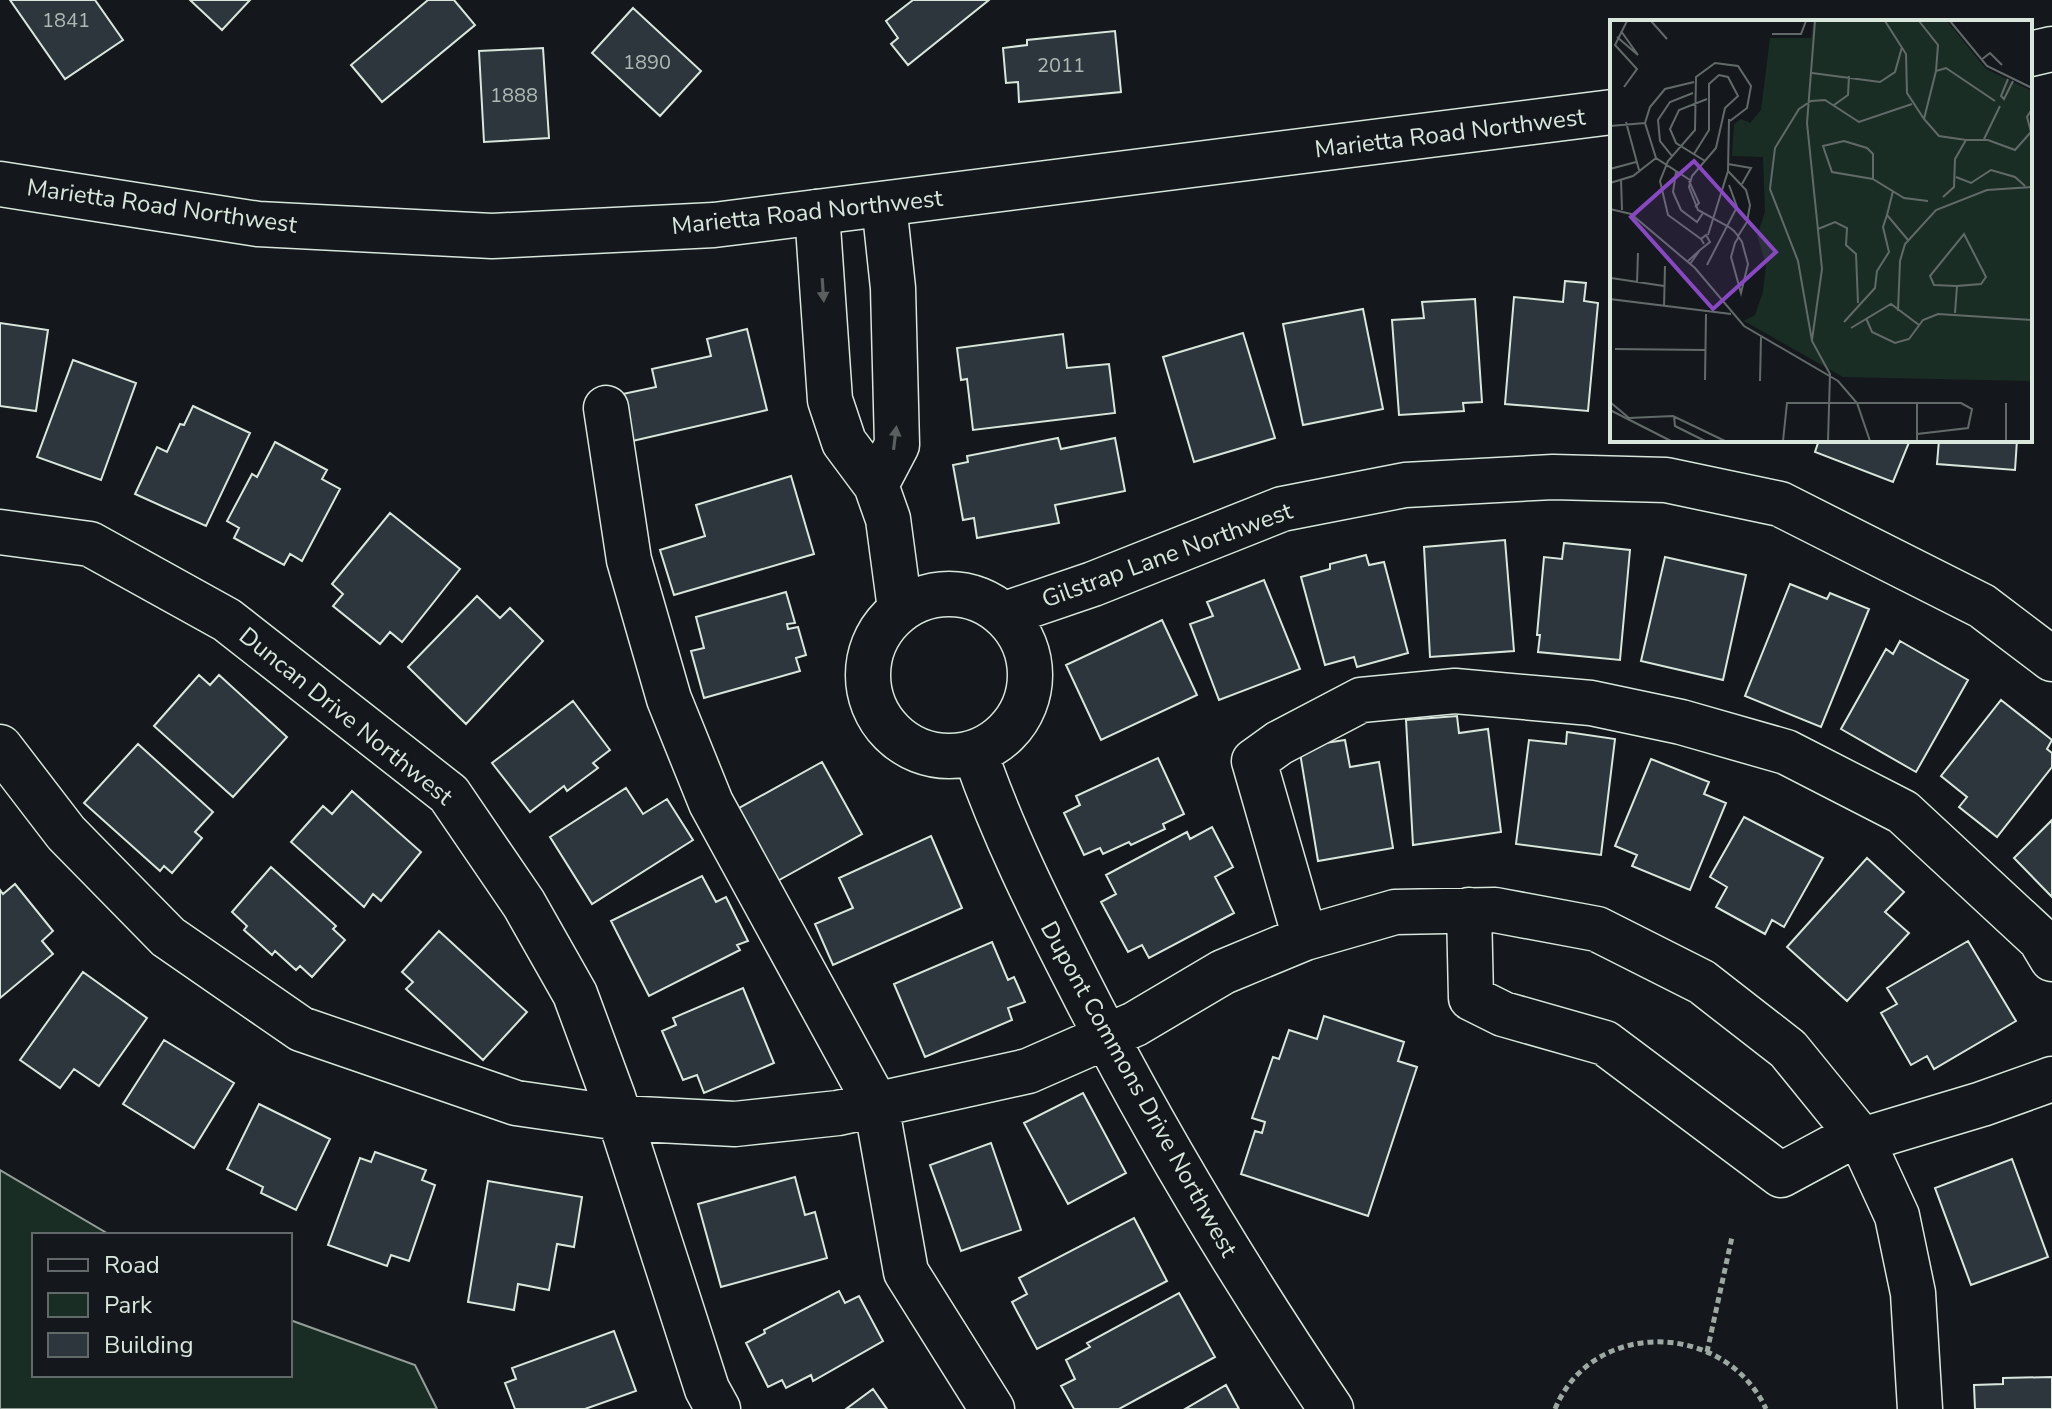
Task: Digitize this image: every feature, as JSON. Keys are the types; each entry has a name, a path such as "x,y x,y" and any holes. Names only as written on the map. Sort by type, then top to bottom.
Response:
{"street":[{"path":"2032,54 2052,49"},
{"name":"Marietta Road Northwest","path":"0,184 258,224 492,236 714,225 1610,112"},
{"path":"876,485 897,445 893,288 884,204"},
{"path":"817,212 830,400 844,442 876,485 888,519 900,609"},
{"path":"606,408 629,560 669,699 711,803 876,1104 906,1272 992,1409"},
{"name":"Gilstrap Lane Northwest","path":"1005,614 1093,584 1282,509 1405,485 1553,477 1666,480 1780,504 1982,606 2052,659"},
{"name":"Duncan Drive Northwest","path":"0,532 90,544 227,620 449,794 524,904 575,994 620,1118 707,1389 718,1409"},
{"path":"950,592 981,599 1005,614 1027,650 1031,684 1021,714 1005,736 975,753 945,758 915,751 888,731 871,704 867,667 879,633 900,609 925,596 950,592"},
{"path":"1305,938 1254,761 1279,743 1361,700 1455,691 1591,703 1681,722 1786,752 1903,812 2040,939 2052,959"},
{"path":"0,747 66,833 168,937 301,1029 516,1103 620,1118 735,1124 838,1113 1028,1071 1135,1024 1223,972 1305,938 1395,912 1495,910 1597,929 1702,982 1788,1049 1860,1137 1897,1216 1913,1293 1920,1409"},
{"name":"Dupont Commons Drive Northwest","path":"975,753 991,799 1041,911 1106,1037 1216,1233 1331,1409"},
{"path":"1469,910 1471,998 1503,1014 1605,1043 1781,1175 1860,1137 1982,1104 2052,1079"}],"path":[{"path":"1707,1352 1732,1237"},
{"path":"1555,1409 1562,1393 1586,1368 1619,1348 1651,1341 1686,1343 1724,1359 1757,1391 1766,1409"}],"green space":[{"path":"0,1170 107,1233 32,1233 32,1377 292,1377 292,1321 415,1365 437,1409 0,1409"}],"building":[{"path":"10,0 95,0 123,40 65,79"},
{"path":"190,0 250,0 222,30"},
{"path":"428,0 454,0 475,25 382,102 351,65"},
{"path":"913,0 989,0 908,65 891,44 898,38 886,21"},
{"path":"633,8 701,71 660,116 592,53"},
{"path":"1115,31 1121,92 1019,102 1018,82 1006,83 1003,48 1027,45 1027,40"},
{"path":"543,48 549,138 484,142 479,51"},
{"path":"1565,281 1586,283 1584,301 1598,303 1588,411 1505,404 1514,297 1563,302"},
{"path":"1475,299 1482,402 1463,403 1464,411 1399,415 1392,320 1424,318 1422,302"},
{"path":"1363,309 1383,409 1303,425 1283,324"},
{"path":"0,323 48,330 36,411 0,406"},
{"path":"747,329 767,410 628,442 618,395 656,387 652,369 711,356 707,339"},
{"path":"1243,333 1275,438 1194,462 1163,357"},
{"path":"1063,334 1067,368 1109,364 1115,413 973,430 967,379 961,380 957,348"},
{"path":"73,360 136,383 101,480 37,457"},
{"path":"193,406 250,433 206,526 135,494 157,447 167,452 180,424 184,425"},
{"path":"1058,438 1061,449 1115,438 1125,491 1055,505 1059,523 977,538 974,518 963,520 953,465 968,462 967,456"},
{"path":"275,442 327,470 322,479 340,489 302,561 290,554 284,565 234,538 239,528 227,521 252,474 257,477"},
{"path":"1818,442 1909,442 1893,482 1815,452"},
{"path":"1939,442 2017,442 2015,470 1937,464"},
{"path":"791,476 814,554 674,595 660,550 705,536 696,505"},
{"path":"390,513 460,569 402,642 390,632 380,644 333,606 343,594 332,584"},
{"path":"1505,540 1514,651 1430,657 1424,547"},
{"path":"1564,543 1630,550 1620,660 1538,652 1544,557 1562,559"},
{"path":"1366,555 1369,565 1384,562 1408,653 1357,667 1354,657 1325,665 1301,577 1330,569 1330,564"},
{"path":"1665,557 1746,575 1723,680 1641,661"},
{"path":"1264,580 1300,669 1219,700 1190,624 1213,616 1207,602"},
{"path":"1790,584 1827,599 1830,593 1869,609 1821,727 1745,696"},
{"path":"786,592 795,623 787,624 788,629 798,627 806,655 796,658 800,671 704,698 691,651 704,648 696,617"},
{"path":"477,596 500,618 510,608 543,641 466,724 408,667"},
{"path":"1162,620 1197,695 1101,740 1066,665"},
{"path":"1900,641 1968,680 1916,772 1841,729 1886,649 1893,654"},
{"path":"199,675 210,685 219,675 287,737 233,797 154,726"},
{"path":"2001,700 2052,740 2047,749 2052,753 2052,767 1997,837 1959,807 1967,797 1941,776"},
{"path":"573,701 610,750 593,763 598,768 567,791 564,786 530,812 492,763"},
{"path":"1457,716 1459,733 1488,729 1501,832 1413,845 1406,720"},
{"path":"1567,732 1615,739 1601,855 1516,844 1529,740 1566,744"},
{"path":"1345,740 1350,767 1379,762 1393,848 1318,861 1299,747"},
{"path":"138,744 213,812 195,832 202,838 172,873 164,866 160,871 84,803"},
{"path":"1158,758 1184,814 1163,824 1165,829 1131,845 1129,842 1103,854 1100,848 1084,855 1064,813 1080,805 1076,796"},
{"path":"1651,759 1709,782 1704,794 1726,803 1690,890 1632,866 1637,855 1615,846"},
{"path":"822,762 862,834 772,884 732,812"},
{"path":"626,788 643,814 667,799 693,840 592,904 550,837"},
{"path":"352,791 421,852 381,901 373,894 364,907 291,842 323,806 332,814"},
{"path":"1744,817 1823,858 1784,927 1772,920 1765,934 1716,907 1727,887 1710,877"},
{"path":"2052,820 2052,897 2014,858"},
{"path":"1212,827 1233,867 1215,877 1234,913 1149,958 1142,945 1128,952 1101,902 1116,894 1106,875 1187,832 1190,839"},
{"path":"931,836 962,908 833,965 815,924 853,908 839,878"},
{"path":"1867,858 1904,892 1885,912 1909,933 1847,1001 1787,947"},
{"path":"271,867 336,926 333,929 345,940 312,977 300,966 296,970 275,951 272,955 244,930 247,926 232,912"},
{"path":"702,876 716,902 726,897 748,941 737,945 740,950 649,996 611,921"},
{"path":"15,884 53,931 42,941 53,954 0,998 0,890 3,894"},
{"path":"439,931 527,1012 483,1060 406,989 413,982 402,972"},
{"path":"1968,941 2016,1021 1934,1069 1927,1056 1911,1065 1881,1013 1897,1004 1887,988"},
{"path":"992,942 1008,980 1014,977 1025,1002 1008,1008 1012,1020 925,1057 894,984"},
{"path":"83,972 147,1018 99,1086 74,1069 60,1088 20,1060"},
{"path":"743,988 774,1063 704,1093 697,1075 683,1080 662,1031 676,1025 673,1018"},
{"path":"1324,1016 1404,1042 1398,1061 1417,1067 1368,1216 1241,1174 1255,1131 1262,1133 1265,1122 1252,1118 1273,1057 1279,1059 1289,1030 1317,1039"},
{"path":"164,1040 234,1083 194,1148 123,1104"},
{"path":"1083,1093 1126,1173 1068,1204 1024,1123"},
{"path":"259,1104 330,1139 296,1210 261,1193 263,1187 227,1169"},
{"path":"991,1143 1021,1230 961,1251 930,1165"},
{"path":"375,1152 426,1170 422,1180 435,1185 409,1261 391,1255 387,1266 328,1245 360,1158 371,1162"},
{"path":"2012,1159 2048,1257 1971,1285 1935,1188"},
{"path":"795,1177 805,1215 815,1212 827,1258 721,1287 698,1204"},
{"path":"488,1181 582,1197 574,1247 557,1244 549,1290 518,1284 514,1310 468,1302"},
{"path":"1134,1218 1167,1281 1037,1349 1012,1302 1027,1294 1019,1278"},
{"path":"839,1291 845,1303 859,1296 883,1341 813,1381 811,1375 786,1388 782,1380 768,1387 746,1343 765,1333 764,1330"},
{"path":"1179,1293 1215,1357 1119,1409 1074,1409 1061,1386 1075,1379 1066,1360 1090,1347 1087,1343"},
{"path":"614,1331 636,1391 585,1409 515,1409 505,1383 516,1379 512,1368"},
{"path":"2052,1377 2052,1409 1975,1409 1974,1385 2003,1384 2003,1378"},
{"path":"1226,1385 1239,1409 1185,1409"},
{"path":"873,1389 887,1409 846,1409"}]}
